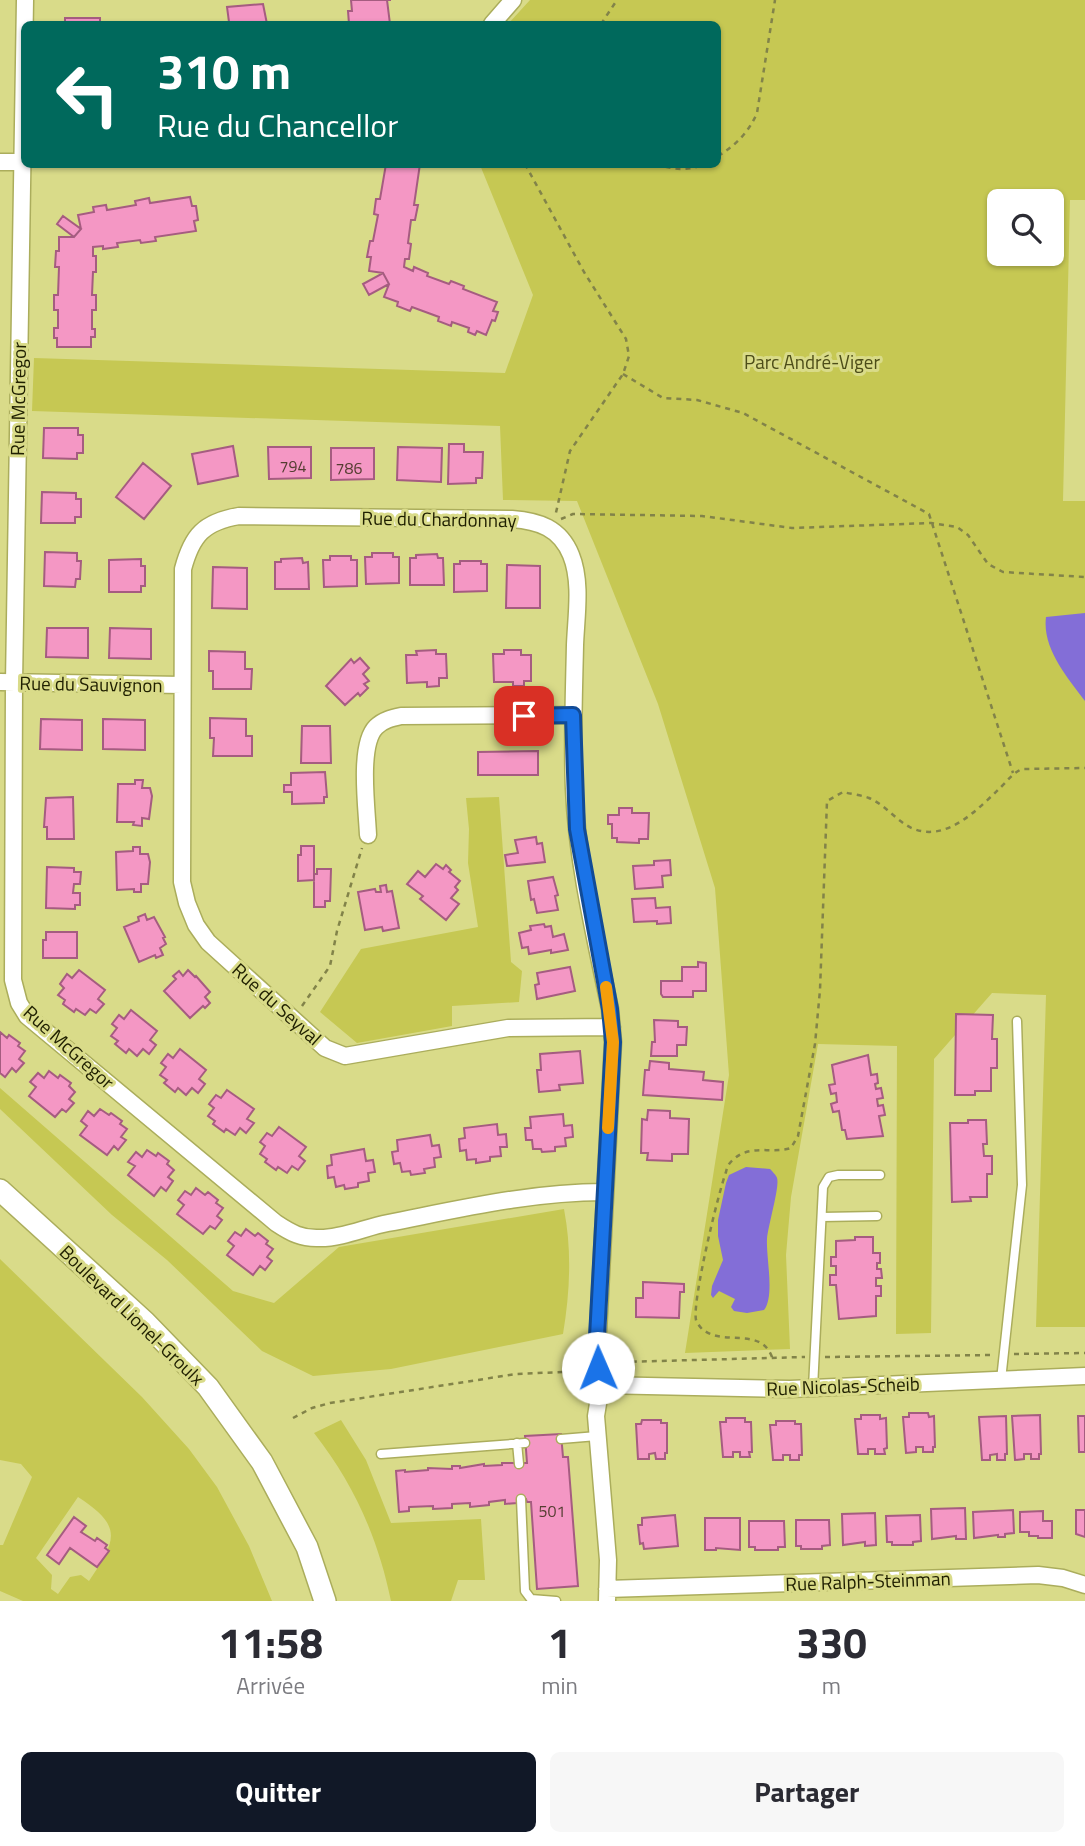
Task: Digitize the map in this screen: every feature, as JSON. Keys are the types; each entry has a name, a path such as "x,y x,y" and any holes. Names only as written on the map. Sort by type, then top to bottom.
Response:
{"main road":[{"name":"Boulevard Lionel-Groulx","path":"0,1190 145,1322 208,1387 262,1462 307,1548 325,1601"}],"street":[{"name":"Rue McGregor","path":"25,0 25,21"},
{"path":"495,21 513,0"},
{"path":"0,162 21,162"},
{"name":"Rue McGregor","path":"23,168 7,682 13,980 19,1003 27,1016 276,1223 300,1237 324,1238 342,1235 372,1226 508,1200 569,1192 604,1192"},
{"name":"Rue du Chardonnay","path":"182,685 183,569 195,538 221,519 256,516 512,519 539,523 551,529"},
{"path":"551,529 564,542 575,568 577,585 573,715 577,829 612,1027 597,1337 601,1385 596,1416 608,1560 607,1595"},
{"name":"Rue du Sauvignon","path":"7,682 182,685"},
{"name":"Rue du Seyval","path":"182,685 182,882 187,903 208,942 325,1048 345,1056 508,1028 612,1027"},
{"path":"368,835 367,745 377,726 386,719 401,716 573,715"},
{"name":"Rue Nicolas-Scheib","path":"601,1385 813,1388 1085,1376"},
{"name":"Rue Ralph-Steinman","path":"607,1595 1038,1575 1063,1578 1085,1585"}],"lane":[{"path":"1001,1380 1022,1185 1017,1021"},
{"path":"813,1388 823,1187 830,1177 838,1175 880,1175"},
{"path":"822,1217 877,1216"},
{"path":"561,1439 597,1436"},
{"path":"381,1454 521,1443 519,1464"},
{"path":"521,1499 525,1591 531,1599 556,1601"}],"path":[{"path":"603,21 617,0"},
{"path":"721,154 729,150 751,127 757,113 775,0"},
{"path":"527,168 584,272 626,339 629,356 623,374 570,451 558,510 551,529"},
{"path":"623,374 663,398 697,400 743,413 929,514 1013,773"},
{"path":"551,529 564,517 573,514 702,516 792,528 931,523 957,527 973,540 988,564 1003,572 1085,577"},
{"path":"772,1357 768,1346 761,1341 714,1334 703,1330 696,1319 701,1275 727,1168 740,1154 748,1150 791,1148 798,1136 815,1044 820,990 827,802 843,792 870,798 910,827 924,832 937,832 958,823 1013,773 1022,769 1085,768"},
{"path":"292,1020 330,966 357,860 368,835"},
{"path":"293,1418 312,1408 330,1403 516,1374 588,1371 622,1362 1085,1353"}],"green space":[{"name":"Parc André-Viger","path":"530,0 1085,0 1085,200 1070,200 1063,501 1085,501 1085,1327 1036,1327 1046,995 992,993 934,1059 931,1333 896,1334 897,1046 818,1044 791,1197 786,1255 790,1349 685,1353 729,1075 715,888 658,704 577,501 503,500 500,426 32,411 34,358 505,373 533,295 481,168 721,168 721,21 511,21"},
{"path":"499,797 511,962 522,971 519,1002 452,1006 452,1026 357,1043 320,1012 361,949 478,927 468,863 466,798"},
{"path":"0,1088 233,1291 274,1303 339,1247 564,1209 569,1272 563,1334 391,1369 313,1376 262,1351 167,1260 112,1215 0,1109"},
{"path":"0,1259 142,1397 189,1449 217,1487 249,1546 272,1601 23,1601 0,1591 0,1545 3,1545 32,1477 21,1464 0,1460","holes":["78,1497 93,1507 109,1526 110,1544 89,1581 81,1575 70,1577 58,1594 51,1589 52,1575 36,1558"]},
{"path":"341,1420 366,1460 391,1523 481,1519 485,1580 458,1580 451,1601 391,1601 379,1555 363,1512 341,1472 314,1433"}],"shaded area":[{"path":"1085,613 1085,701 1057,662 1048,640 1046,617"},
{"path":"746,1167 770,1169 777,1177 767,1239 769,1296 764,1310 747,1313 734,1311 731,1307 735,1299 719,1291 713,1298 711,1295 723,1260 718,1220 726,1183 729,1175"}],"building":[{"path":"351,0 387,0 390,21 349,21 348,11 352,11"},
{"path":"263,4 266,21 229,21 227,7"},
{"path":"65,18 100,18 100,21 65,21"},
{"path":"385,168 419,168 414,205 418,205 415,220 411,220 409,259 405,259 404,267 413,271 414,267 428,273 427,276 449,284 451,281 464,286 463,289 497,302 493,311 498,312 495,321 492,320 486,335 477,331 475,335 468,332 469,328 452,322 451,326 438,321 439,317 412,307 410,311 397,306 398,302 384,297 389,284 383,273 369,271 371,257 367,257 378,215 374,214 376,199 380,199"},
{"path":"190,197 192,206 196,206 196,231 155,237 156,241 117,243 118,247 93,247 96,272 93,272 92,295 96,295 96,310 92,310 92,329 95,329 95,337 91,337 91,347 57,347 57,338 54,338 54,328 58,328 58,310 54,310 54,295 58,295 59,267 55,267 56,251 59,251 59,237 74,237 81,229 78,215 94,212 93,207 106,205 107,210 136,205 135,201 149,198 150,203"},
{"path":"63,216 81,229 74,237 57,224"},
{"path":"383,273 389,284 369,295 363,284"},
{"path":"44,428 78,428 78,435 83,435 83,453 77,453 77,459 43,458"},
{"path":"449,444 464,444 464,452 483,452 482,478 476,478 476,483 448,484"},
{"path":"233,446 238,476 198,484 192,454"},
{"path":"268,447 311,447 311,478 269,479"},
{"path":"398,447 442,448 441,482 397,480"},
{"path":"331,448 374,448 374,479 331,480"},
{"path":"143,463 171,486 144,519 116,497"},
{"path":"42,492 76,493 76,499 81,499 81,517 75,517 75,523 41,523"},
{"path":"45,552 77,553 77,561 81,561 80,579 76,579 75,587 44,586"},
{"path":"372,553 393,553 393,557 399,557 399,583 366,584 365,557 372,557"},
{"path":"437,554 438,558 443,558 444,585 410,585 410,558"},
{"path":"330,556 351,556 351,560 357,560 357,586 324,587 323,560 330,560"},
{"path":"302,558 303,563 308,562 309,589 275,589 275,562"},
{"path":"141,559 141,566 145,566 145,586 141,586 141,592 109,592 109,560"},
{"path":"460,561 481,561 481,564 487,564 487,591 454,592 454,564 460,564"},
{"path":"507,565 540,566 540,608 506,608"},
{"path":"213,567 247,568 247,609 212,608"},
{"path":"47,628 88,628 88,658 46,657"},
{"path":"110,628 151,629 151,659 109,658"},
{"path":"436,650 436,654 446,654 447,678 439,678 439,686 427,687 427,682 407,683 406,655 417,655 416,651"},
{"path":"504,650 521,650 521,655 531,655 531,681 524,681 524,686 513,686 513,682 494,682 493,654 504,654"},
{"path":"209,651 245,652 245,669 252,669 251,689 213,689"},
{"path":"360,658 369,668 363,674 369,681 364,684 368,688 345,705 326,686 351,659 354,663"},
{"path":"210,718 246,719 246,736 252,736 252,756 213,756 214,738 210,738"},
{"path":"41,719 82,720 82,750 40,749"},
{"path":"103,719 145,720 145,750 103,749"},
{"path":"302,726 330,726 331,763 301,763"},
{"path":"538,751 538,775 478,775 478,752"},
{"path":"325,772 327,797 324,797 324,803 292,804 292,792 284,792 284,785 291,785 291,773"},
{"path":"135,780 143,780 142,788 150,788 152,796 149,819 142,818 142,826 133,825 134,822 117,822 118,784 135,784"},
{"path":"73,797 74,839 47,839 47,827 44,827 46,798"},
{"path":"619,808 632,808 632,813 649,813 648,839 639,839 639,843 617,842 617,838 612,838 612,824 608,824 608,815 619,815"},
{"path":"536,837 537,844 542,843 545,862 507,866 505,855 518,853 515,840"},
{"path":"301,846 314,846 314,880 298,881 298,855 301,855"},
{"path":"133,847 140,847 140,854 148,854 148,884 141,884 141,892 134,892 134,889 117,890 116,852 133,851"},
{"path":"670,860 671,875 662,876 663,887 635,889 633,866 654,865 654,861"},
{"path":"436,864 443,869 446,865 451,870 449,872 460,881 455,887 458,890 451,898 459,904 446,920 420,899 423,896 407,884 418,871 425,877"},
{"path":"47,867 74,868 74,872 81,872 80,884 74,884 73,893 80,893 80,905 75,905 75,909 46,908"},
{"path":"317,869 331,869 330,901 325,901 325,907 314,907 314,874 317,874"},
{"path":"553,877 558,895 555,896 558,910 537,913 534,899 531,900 528,881"},
{"path":"386,885 387,892 392,891 399,928 365,930 358,892 375,889 376,892 381,892 380,886"},
{"path":"655,898 656,908 670,907 671,923 634,922 632,899"},
{"path":"145,914 147,920 154,917 166,944 160,948 163,955 156,958 155,955 139,962 124,927 139,921 138,917"},
{"path":"544,924 545,927 551,926 553,937 564,934 568,950 529,954 528,947 522,948 519,933 531,930 530,926"},
{"path":"46,932 77,932 77,958 43,958"},
{"path":"698,962 706,963 706,991 693,991 693,997 663,997 661,981 682,981 682,967 698,967"},
{"path":"570,967 575,991 537,999 537,973"},
{"path":"79,970 105,990 98,999 104,1004 96,1013 90,1009 85,1015 76,1009 74,1012 63,1004 65,1000 58,995 64,988 60,984 67,974 72,978"},
{"path":"188,970 210,992 205,997 210,1003 190,1018 164,991 176,979 173,976 179,971 183,976"},
{"path":"131,1010 157,1031 150,1040 156,1045 149,1054 143,1049 137,1056 129,1049 126,1053 115,1044 118,1041 111,1036 117,1028 112,1024 119,1015 124,1019"},
{"path":"956,1014 993,1015 992,1039 997,1039 997,1068 991,1068 991,1091 975,1091 975,1095 955,1095"},
{"path":"654,1020 678,1021 678,1027 687,1027 686,1045 677,1045 677,1056 651,1056 652,1042 655,1042"},
{"path":"0,1032 20,1043 18,1046 25,1051 19,1059 24,1063 16,1072 12,1068 5,1077 0,1073"},
{"path":"180,1049 206,1070 199,1079 205,1084 198,1093 192,1088 186,1095 178,1088 175,1092 164,1083 167,1080 160,1075 166,1067 161,1063 168,1054 173,1058"},
{"path":"580,1051 583,1083 559,1085 560,1090 539,1092 537,1070 541,1070 540,1054"},
{"path":"868,1055 871,1075 877,1074 876,1089 881,1088 883,1098 877,1099 878,1106 883,1105 885,1115 879,1116 883,1136 847,1139 845,1130 842,1130 839,1111 833,1112 831,1104 837,1102 836,1093 831,1094 829,1085 835,1084 832,1065"},
{"path":"650,1061 669,1063 669,1069 704,1072 703,1080 723,1082 722,1100 643,1095 645,1070 649,1070"},
{"path":"49,1071 71,1083 69,1086 75,1092 69,1099 74,1103 66,1112 62,1109 55,1117 29,1096 36,1087 30,1082 38,1073 44,1078"},
{"path":"227,1090 254,1109 247,1119 254,1123 246,1133 240,1128 235,1135 226,1129 224,1132 213,1124 215,1121 208,1116 214,1108 209,1104 216,1095 221,1098"},
{"path":"100,1109 122,1121 120,1124 127,1129 121,1137 126,1140 118,1150 114,1146 107,1155 80,1135 87,1126 81,1121 88,1111 94,1116"},
{"path":"648,1110 670,1111 670,1118 689,1119 688,1154 672,1154 672,1161 647,1160 648,1153 641,1153 642,1119 647,1120"},
{"path":"563,1114 564,1126 572,1125 573,1137 565,1138 566,1146 555,1147 555,1151 542,1152 541,1149 533,1149 532,1140 526,1140 525,1128 531,1128 530,1117"},
{"path":"968,1120 986,1120 987,1144 983,1144 984,1156 992,1156 992,1174 987,1174 987,1197 970,1197 971,1201 952,1202 950,1123 968,1123"},
{"path":"497,1124 498,1135 506,1134 507,1147 500,1147 501,1156 476,1163 476,1159 467,1160 466,1150 460,1151 459,1139 465,1138 464,1128"},
{"path":"279,1127 306,1147 299,1156 305,1161 298,1170 292,1166 287,1173 278,1167 276,1170 265,1162 267,1159 260,1154 265,1146 260,1142 267,1133 272,1136"},
{"path":"430,1135 432,1146 439,1145 441,1157 434,1158 435,1167 424,1169 425,1173 411,1175 410,1171 402,1172 400,1163 394,1164 392,1152 398,1151 397,1140"},
{"path":"364,1149 366,1161 373,1160 375,1172 368,1173 369,1181 358,1183 358,1187 336,1187 334,1177 328,1178 327,1166 332,1165 331,1155"},
{"path":"147,1150 156,1156 158,1153 169,1161 167,1164 174,1170 168,1177 173,1181 166,1191 161,1187 154,1196 128,1175 135,1166 128,1162 136,1152 142,1157"},
{"path":"196,1188 205,1195 208,1192 223,1208 217,1216 222,1220 215,1229 210,1226 203,1234 177,1214 184,1205 178,1200 185,1191 191,1195"},
{"path":"246,1229 255,1236 258,1233 273,1249 267,1257 272,1261 265,1270 260,1266 253,1275 227,1255 234,1246 228,1241 235,1232 241,1236"},
{"path":"855,1237 873,1237 873,1253 880,1253 877,1269 881,1269 882,1278 876,1278 876,1286 881,1286 881,1296 876,1296 876,1316 839,1319 836,1285 830,1285 830,1275 836,1275 836,1266 831,1266 831,1257 836,1257 836,1241 855,1240"},
{"path":"643,1282 684,1284 684,1292 680,1292 679,1318 636,1317 636,1298 643,1298"},
{"path":"909,1413 928,1413 929,1417 934,1416 933,1452 923,1452 923,1447 916,1447 916,1452 906,1453 903,1417 909,1417"},
{"path":"861,1415 880,1415 880,1419 886,1418 885,1454 875,1454 875,1449 868,1449 868,1454 858,1454 855,1419 861,1419"},
{"path":"1040,1415 1039,1459 1031,1459 1031,1454 1024,1454 1024,1459 1015,1460 1012,1416"},
{"path":"1006,1416 1005,1460 997,1460 997,1454 990,1455 990,1460 982,1460 979,1417"},
{"path":"1078,1416 1085,1416 1085,1452 1079,1452"},
{"path":"726,1418 745,1418 745,1422 751,1422 750,1457 740,1457 740,1452 733,1452 733,1457 723,1457 720,1422 726,1422"},
{"path":"642,1420 661,1420 661,1423 667,1423 665,1459 656,1459 655,1453 649,1454 649,1459 638,1459 636,1424 641,1424"},
{"path":"776,1421 795,1421 795,1424 801,1424 802,1455 799,1455 799,1460 790,1460 790,1455 783,1455 783,1460 773,1460 770,1425 776,1425"},
{"path":"561,1434 563,1457 568,1457 578,1586 537,1589 531,1502 526,1499 517,1500 517,1503 505,1504 505,1500 470,1507 470,1503 452,1504 452,1508 409,1507 409,1511 399,1512 396,1471 527,1463 525,1436"},
{"path":"965,1508 966,1539 956,1539 956,1536 932,1539 931,1509"},
{"path":"1013,1510 1014,1533 1005,1534 1005,1537 998,1535 974,1538 973,1512"},
{"path":"1076,1510 1085,1510 1085,1537 1076,1534"},
{"path":"1043,1511 1043,1521 1052,1521 1052,1538 1038,1538 1029,1536 1029,1532 1020,1532 1020,1512"},
{"path":"875,1513 876,1545 865,1546 865,1542 843,1545 842,1514"},
{"path":"675,1515 678,1546 644,1549 643,1543 640,1544 638,1525 642,1525 642,1518"},
{"path":"920,1515 921,1541 913,1542 913,1545 892,1545 892,1542 887,1542 886,1516"},
{"path":"74,1517 86,1526 81,1532 107,1545 105,1548 109,1551 97,1567 70,1548 59,1564 47,1555"},
{"path":"705,1518 740,1518 740,1550 705,1550"},
{"path":"796,1520 829,1520 830,1545 822,1546 822,1549 801,1549 801,1546 796,1546"},
{"path":"749,1521 784,1521 785,1547 778,1547 778,1550 755,1550 755,1547 749,1547"}],"slow traffic":[{"path":"606,987 613,1042 608,1128"}],"route":[{"path":"524,716 573,715 577,829 610,1009 613,1042 597,1337 598,1368"}]}
